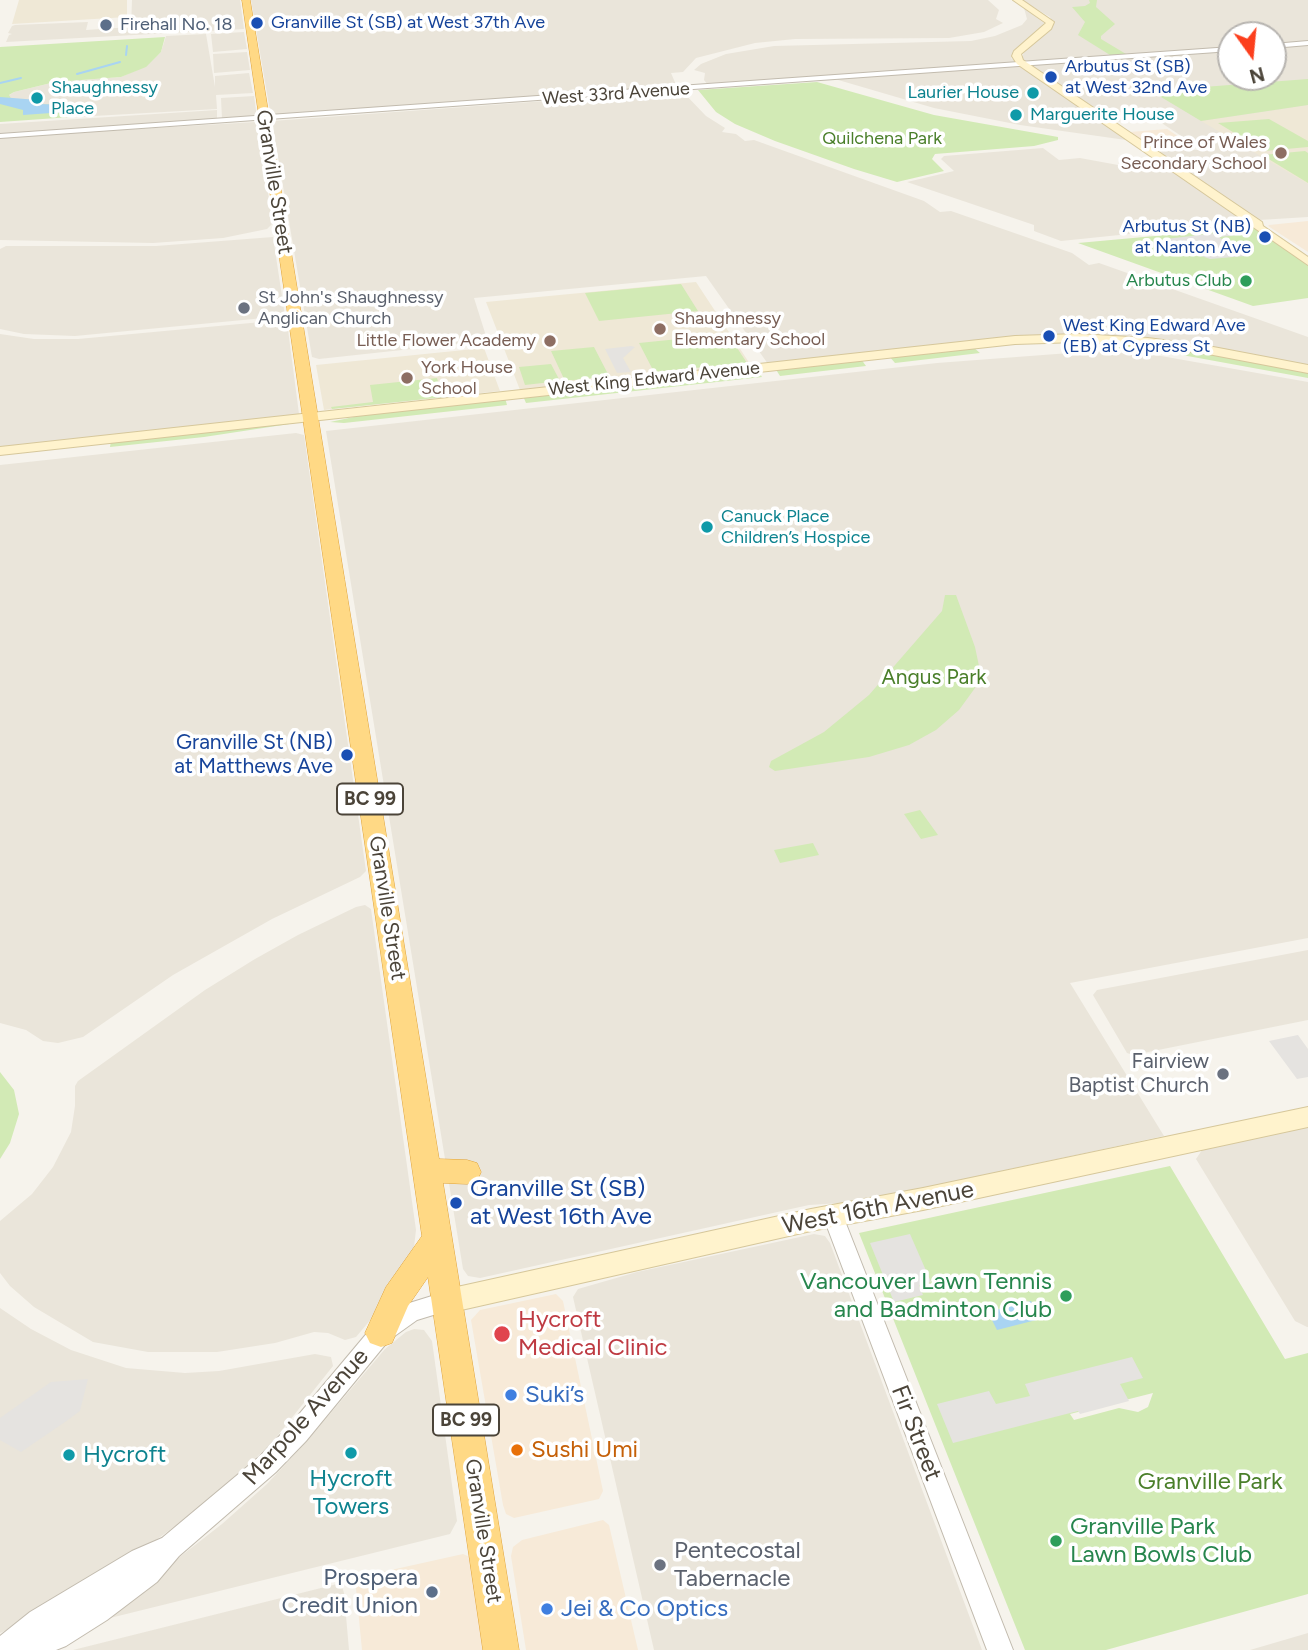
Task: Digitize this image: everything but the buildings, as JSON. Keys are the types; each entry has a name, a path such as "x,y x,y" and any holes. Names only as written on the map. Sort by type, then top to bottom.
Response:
{"highway":[{"name":"Granville Street","path":"246,0 501,1650"},
{"path":"428,1170 467,1172"},
{"path":"380,1332 397,1297 438,1239"}],"main road":[{"path":"1017,0 1049,22 1048,27 1017,53 1016,56 1023,64 1308,255"},
{"path":"1258,224 1258,228 1308,262"},
{"name":"West King Edward Avenue","path":"0,461 1040,339 1161,344 1308,369"},
{"name":"West King Edward Avenue","path":"0,452 1055,349 1172,355 1308,380"},
{"name":"West 16th Avenue","path":"448,1301 833,1216 1308,1117"}],"street":[{"path":"1287,45 1308,43"},
{"name":"West 33rd Avenue","path":"0,136 264,120 1217,50"},
{"name":"Fir Street","path":"833,1216 1000,1650"},
{"name":"Marpole Avenue","path":"13,1647 57,1637 98,1611 148,1573 170,1547 268,1464 298,1433 380,1332 411,1312 448,1301"},
{"name":"Marpole Avenue","path":"13,1647 141,1560 170,1547"}],"shaded area":[{"path":"19,0 127,0 127,17 12,24"},
{"path":"132,0 240,0 244,29 6,42 12,34 8,33 15,25 88,22 86,30 131,27"},
{"path":"251,0 988,0 999,10 996,19 1003,23 984,32 949,38 795,39 755,43 696,58 683,72 671,73 677,87 271,117"},
{"path":"1021,0 1308,0 1308,217 1259,220 1153,148 1198,150 1198,147 1154,118 1115,122 1022,60 1024,51 1053,25 1050,17"},
{"path":"1024,8 1044,23 1043,27 1011,58 1126,140 1020,125 934,108 828,77 708,85 704,80 705,73 694,70 701,64 726,54 774,46 971,41 995,36 1022,25 1027,19"},
{"path":"244,32 247,49 213,52 211,34"},
{"path":"206,34 215,87 215,76 249,73 253,93 216,95 217,109 76,117 71,111 12,100 8,96 14,92 55,82 121,77 146,66 161,52 166,36"},
{"path":"247,52 250,70 214,73 213,54"},
{"path":"682,91 706,116 725,128 722,132 736,134 745,141 754,140 924,201 940,212 951,211 1072,253 1089,265 1099,263 1308,337 1308,367 1089,337 768,364 706,276 474,298 487,339 485,341 319,359 312,357 272,121"},
{"path":"254,96 257,117 222,119 221,98"},
{"name":"Prince of Wales Secondary School","path":"1308,105 1308,184 1201,121"},
{"path":"217,110 217,121 0,135 0,124"},
{"path":"256,122 273,223 267,229 223,238 153,243 0,240 0,137"},
{"path":"1167,129 1193,146 1147,143 1130,132"},
{"path":"1043,148 1059,160 1080,158 1118,165 1158,161 1246,222 1061,241 1034,231 1034,225 907,182 954,171 941,159 944,156"},
{"path":"1308,221 1308,252 1268,226 1269,225"},
{"path":"1241,230 1246,234 1219,237 1245,256 1210,259 1181,249 1166,239"},
{"path":"273,237 285,316 75,336 24,334 0,329 0,249 6,246 156,246"},
{"path":"696,282 750,364 520,390 486,302"},
{"path":"283,320 287,322 299,414 0,448 0,334 34,339 78,339"},
{"path":"635,347 623,358 631,372 617,373 605,349"},
{"name":"York House School","path":"484,348 500,391 324,410 316,365"},
{"path":"1096,351 1161,356 1308,382 1308,938 1070,983 1164,1136 858,1202 809,1205 480,1278 468,1276 463,1269 326,431 937,363"},
{"path":"296,433 304,435 366,871 360,877 272,919 173,975 83,1037 58,1043 43,1041 26,1030 0,1023 0,465"},
{"path":"365,905 371,909 416,1230 414,1247 383,1305 356,1337 345,1340 328,1333 314,1332 275,1343 217,1352 148,1352 93,1342 34,1307 10,1286 0,1273 0,1221 32,1194 53,1167 71,1132 75,1086 78,1081 205,990 255,959 298,935"},
{"path":"1308,950 1308,1020 1133,1055 1127,1053 1093,995 1097,990"},
{"path":"1298,1035 1308,1049 1308,1077 1297,1079 1269,1041"},
{"path":"1308,1127 1307,1327 1295,1321 1196,1159 1202,1150"},
{"path":"814,1234 825,1236 830,1243 982,1650 654,1650 573,1297 578,1289 637,1272"},
{"path":"910,1234 931,1282 919,1285 923,1295 894,1302 870,1243"},
{"path":"556,1294 563,1301 603,1491 599,1499 514,1518 506,1514 503,1505 471,1320 480,1310"},
{"path":"0,1308 31,1329 71,1350 126,1368 185,1373 219,1371 315,1354 331,1357 333,1366 271,1444 196,1511 149,1545 25,1622 0,1633"},
{"path":"414,1329 424,1330 432,1341 457,1521 450,1534 106,1619 104,1616 222,1524 267,1484 385,1349"},
{"path":"1132,1357 1143,1378 1120,1384 1129,1401 1080,1414 1078,1411 953,1443 937,1404 989,1391 996,1404 1030,1396 1025,1384"},
{"path":"88,1379 80,1411 65,1422 21,1452 0,1440 0,1418 51,1382"},
{"path":"603,1520 609,1525 638,1650 526,1650 511,1556 513,1547 522,1540"},
{"path":"463,1554 470,1557 485,1650 362,1650 355,1578"},
{"path":"341,1583 349,1650 73,1650"},
{"path":"1308,1633 1308,1650 1250,1650"}],"green space":[{"path":"1089,0 1097,0 1096,7 1115,24 1101,39 1126,54 1110,55 1078,35 1085,22 1072,7 1085,6 1090,3"},
{"path":"165,37 161,52 146,67 121,77 55,82 9,95 12,100 38,100 38,104 72,105 71,110 74,110 75,114 71,117 0,122 0,47"},
{"path":"1308,79 1308,105 1201,121 1151,91 1217,86 1217,91 1287,91 1287,81"},
{"name":"Quilchena Park","path":"817,82 934,115 1058,137 1058,140 1034,146 935,154 932,159 944,171 897,182 775,141 735,124 716,112 698,90"},
{"path":"1269,119 1308,141 1308,147 1264,151 1218,123"},
{"path":"1305,151 1308,153 1308,183 1262,155"},
{"name":"Arbutus Club","path":"1254,227 1308,264 1308,298 1253,306 1078,243"},
{"path":"681,284 698,311 599,321 585,293"},
{"path":"728,334 747,363 654,372 639,343"},
{"path":"1090,340 1173,347 1308,371 1308,378 1182,355 1097,347"},
{"path":"594,347 609,376 565,381 551,351"},
{"path":"973,347 980,353 895,363 889,356"},
{"path":"861,359 866,366 780,376 775,368"},
{"path":"551,364 560,381 525,385 519,367"},
{"path":"757,370 762,377 526,403 523,396"},
{"path":"437,378 442,395 472,391 473,394 331,407 373,402 370,385"},
{"path":"505,398 507,405 344,423 330,422 368,414"},
{"path":"296,423 204,437 110,447 111,441"},
{"name":"Angus Park","path":"945,595 956,595 979,666 975,688 959,710 936,730 909,745 869,757 775,771 769,767 771,761 824,732 869,695 942,611"},
{"path":"920,810 938,835 921,839 904,814"},
{"path":"813,843 819,855 780,863 774,850"},
{"path":"0,1072 14,1090 19,1114 10,1143 0,1159"},
{"name":"Granville Park","path":"1170,1166 1285,1359 1308,1353 1308,1594 1106,1650 1025,1650 859,1233","holes":["1153,1393 1148,1407 1138,1412 1119,1408 1074,1420 1070,1414"]}],"water":[{"path":"0,97 38,100 38,104 72,105 71,110 74,110 75,114 69,115 65,112 23,115 23,110 0,104"},
{"path":"1031,1301 1040,1319 997,1330 988,1312"}],"waterway":[{"path":"126,55 127,46"},
{"path":"77,74 120,62"},
{"path":"0,83 21,78"}],"place":[{"name":"Granville St (SB) at West 37th Ave","path":"257,23"},
{"name":"Firehall No. 18","path":"106,25"},
{"name":"Arbutus St (SB) at West 32nd Ave","path":"1051,77"},
{"name":"Laurier House","path":"1033,93"},
{"name":"Shaughnessy Place","path":"37,98"},
{"name":"Marguerite House","path":"1016,115"},
{"name":"Prince of Wales Secondary School","path":"1281,153"},
{"name":"Arbutus St (NB) at Nanton Ave","path":"1265,237"},
{"name":"Arbutus Club","path":"1246,281"},
{"name":"St John's Shaughnessy Anglican Church","path":"244,308"},
{"name":"Shaughnessy Elementary School","path":"660,329"},
{"name":"West King Edward Ave (EB) at Cypress St","path":"1049,336"},
{"name":"Little Flower Academy","path":"550,341"},
{"name":"York House School","path":"407,378"},
{"name":"Canuck Place Children’s Hospice","path":"707,527"},
{"name":"Granville St (NB) at Matthews Ave","path":"347,755"},
{"name":"Fairview Baptist Church","path":"1223,1074"},
{"name":"Granville St (SB) at West 16th Ave","path":"456,1203"},
{"name":"Vancouver Lawn Tennis and Badminton Club","path":"1066,1296"},
{"name":"Hycroft Medical Clinic","path":"502,1334"},
{"name":"Suki’s","path":"511,1395"},
{"name":"Sushi Umi","path":"517,1450"},
{"name":"Hycroft Towers","path":"351,1453"},
{"name":"Hycroft","path":"69,1455"},
{"name":"Granville Park Lawn Bowls Club","path":"1056,1541"},
{"name":"Pentecostal Tabernacle","path":"660,1565"},
{"name":"Prospera Credit Union","path":"432,1592"},
{"name":"Jei & Co Optics","path":"547,1609"}]}
